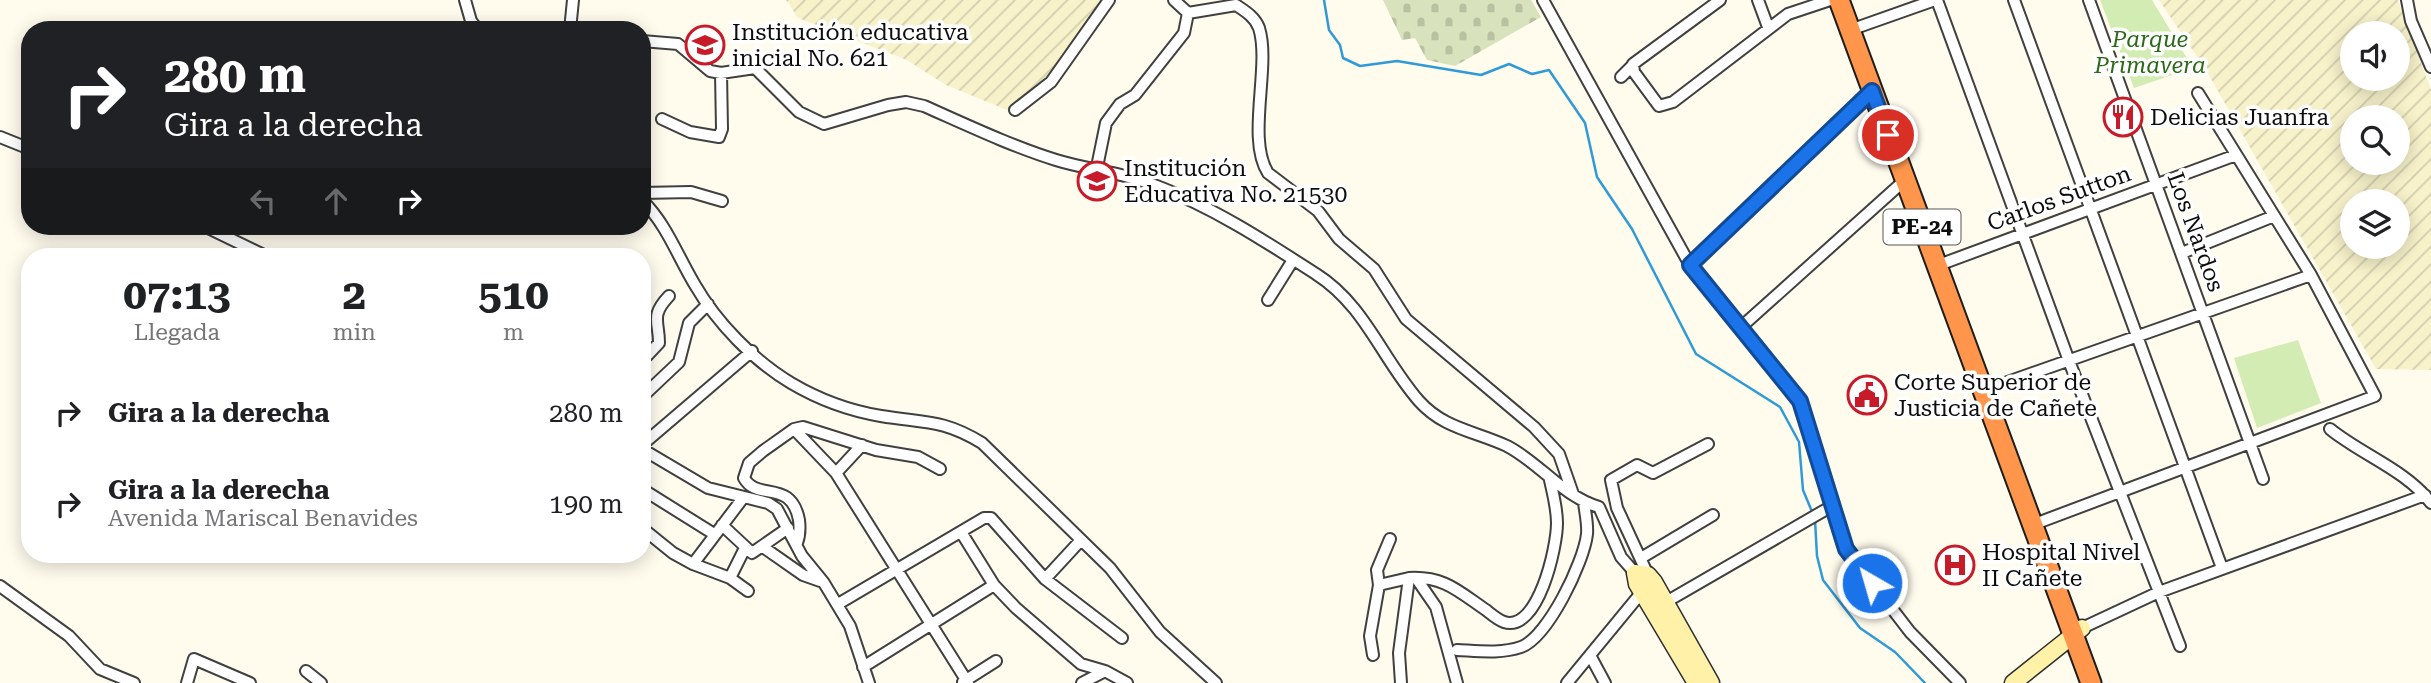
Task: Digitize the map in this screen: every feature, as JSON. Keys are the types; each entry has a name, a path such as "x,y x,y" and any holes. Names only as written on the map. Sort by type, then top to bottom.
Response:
{"highway":[{"name":"PE-24","path":"1839,0 1855,27 2077,632 2091,683"},
{"name":"PE-24","path":"1851,0 1855,27 1872,91 1905,180 1941,263"},
{"name":"PE-24","path":"2077,632 2102,683"}],"street":[{"path":"465,0 473,21"},
{"path":"571,21 573,0"},
{"path":"1015,110 1037,96 1051,82 1110,0"},
{"path":"1174,0 1188,13"},
{"path":"1543,0 1690,265 1800,401 1846,549 1910,632 1960,683"},
{"path":"1621,77 1720,0"},
{"path":"1758,0 1768,27"},
{"path":"1632,66 1657,104 1667,106 1768,27 1788,14 1830,0"},
{"path":"1855,27 1936,0 2069,361 2180,646"},
{"path":"2014,0 2222,568"},
{"name":"Los Nardos","path":"2089,0 2263,479"},
{"path":"2407,0 2411,21 2431,67"},
{"path":"1188,13 1236,5 1250,14 1258,26 1262,49 1261,140 1264,166 1268,173 1318,212 1339,239 1374,269 1406,319 1534,427 1559,454 1568,473 1573,494"},
{"path":"1097,167 1106,123 1120,104 1135,95 1184,33 1188,13"},
{"path":"651,42 678,44 710,71 721,73 755,68 799,112 824,124 906,102 924,106 1058,160 1097,167 1154,185 1216,214 1319,275 1356,308 1405,383 1440,420 1506,446 1528,460 1550,480 1599,507 1621,556 1644,576 1666,602 1711,683"},
{"path":"662,119 690,132 719,137 722,128 721,73"},
{"path":"1690,265 1872,91"},
{"path":"2037,522 2375,396 2311,275 2199,93"},
{"path":"0,138 21,146"},
{"name":"Carlos Sutton","path":"1941,263 2236,155"},
{"path":"1740,328 1905,180"},
{"path":"651,193 691,192 722,201"},
{"path":"651,210 667,229 695,286 730,332 751,351 790,383 843,406 882,416 957,428 982,443 1110,568 1160,632 1216,683"},
{"path":"2182,253 2274,216"},
{"path":"223,235 249,248"},
{"path":"1268,300 1293,260"},
{"path":"1987,389 2311,275"},
{"path":"651,351 659,343 655,322 660,307 669,296"},
{"path":"651,388 679,362 689,323 708,304"},
{"path":"651,439 751,351"},
{"path":"797,543 799,523 792,502 783,493 752,487 744,478 749,463 794,429 810,428 862,446 918,457 940,469"},
{"path":"794,429 836,473 966,682 996,661"},
{"path":"2013,683 2077,632 2159,592 2428,499 2408,480 2351,446 2330,429"},
{"path":"1696,683 1644,576 1617,508 1611,480 1637,465 1653,473 1708,444"},
{"path":"836,473 862,446"},
{"path":"651,453 708,488 768,503 777,509 802,556 824,583 850,626 869,683"},
{"path":"1379,585 1412,578 1446,581 1503,622 1521,621 1545,583 1553,555 1557,525 1550,480"},
{"path":"651,494 754,553 788,528"},
{"path":"693,564 743,498"},
{"path":"1457,650 1498,651 1519,647 1542,632 1554,615 1583,549 1587,534 1586,502"},
{"path":"1666,602 1832,506"},
{"path":"1567,683 1591,657 1644,576 1713,516"},
{"path":"838,604 984,518 991,518 1045,579 1122,638"},
{"path":"961,532 994,585 1081,664 1104,671 1127,683"},
{"path":"651,535 673,553 730,578 748,591"},
{"path":"1373,655 1370,636 1379,585 1377,570 1390,539"},
{"path":"1045,579 1081,540"},
{"path":"763,547 803,575 824,583"},
{"path":"730,578 745,548"},
{"path":"1401,683 1399,653 1412,578"},
{"path":"1412,578 1436,607 1457,683"},
{"path":"863,667 994,585"},
{"path":"0,586 69,636 100,669 134,683"},
{"path":"1591,657 1605,683"},
{"path":"187,683 194,659 250,683"},
{"path":"306,671 321,683"},
{"path":"1082,683 1104,671"}],"shaded area":[{"path":"786,0 1113,0 1048,90 1012,112 946,85 907,60 798,18"},
{"path":"2159,0 2398,0 2406,21 2340,21 2340,91 2410,91 2410,33 2431,90 2431,370 2376,369 2206,70"}],"green space":[{"path":"1383,0 1531,0 1541,17 1455,66 1427,60 1415,38 1402,40"},
{"name":"Parque Primavera","path":"2100,0 2152,0 2193,68 2134,88"},
{"path":"2298,340 2321,403 2257,428 2234,358"}],"waterway":[{"path":"1324,0 1329,30 1340,45 1343,58 1360,66 1397,61 1481,75 1509,64 1532,74 1549,70 1585,123 1597,177 1632,229 1696,354 1780,407 1799,442 1803,490 1813,514"},
{"path":"1815,520 1817,556 1823,580 1860,628 1895,652 1925,683"}],"place":[{"name":"Institución educativa inicial No. 621","path":"705,45"},
{"name":"Delicias Juanfra","path":"2123,117"},
{"name":"Institución Educativa No. 21530","path":"1097,181"},
{"name":"Corte Superior de Justicia de Cañete","path":"1867,395"},
{"name":"Hospital Nivel II Cañete","path":"1955,565"}],"route":[{"path":"1872,583 1846,549 1820,468 1810,426 1800,401 1707,290 1690,265 1872,91 1888,135"}]}
